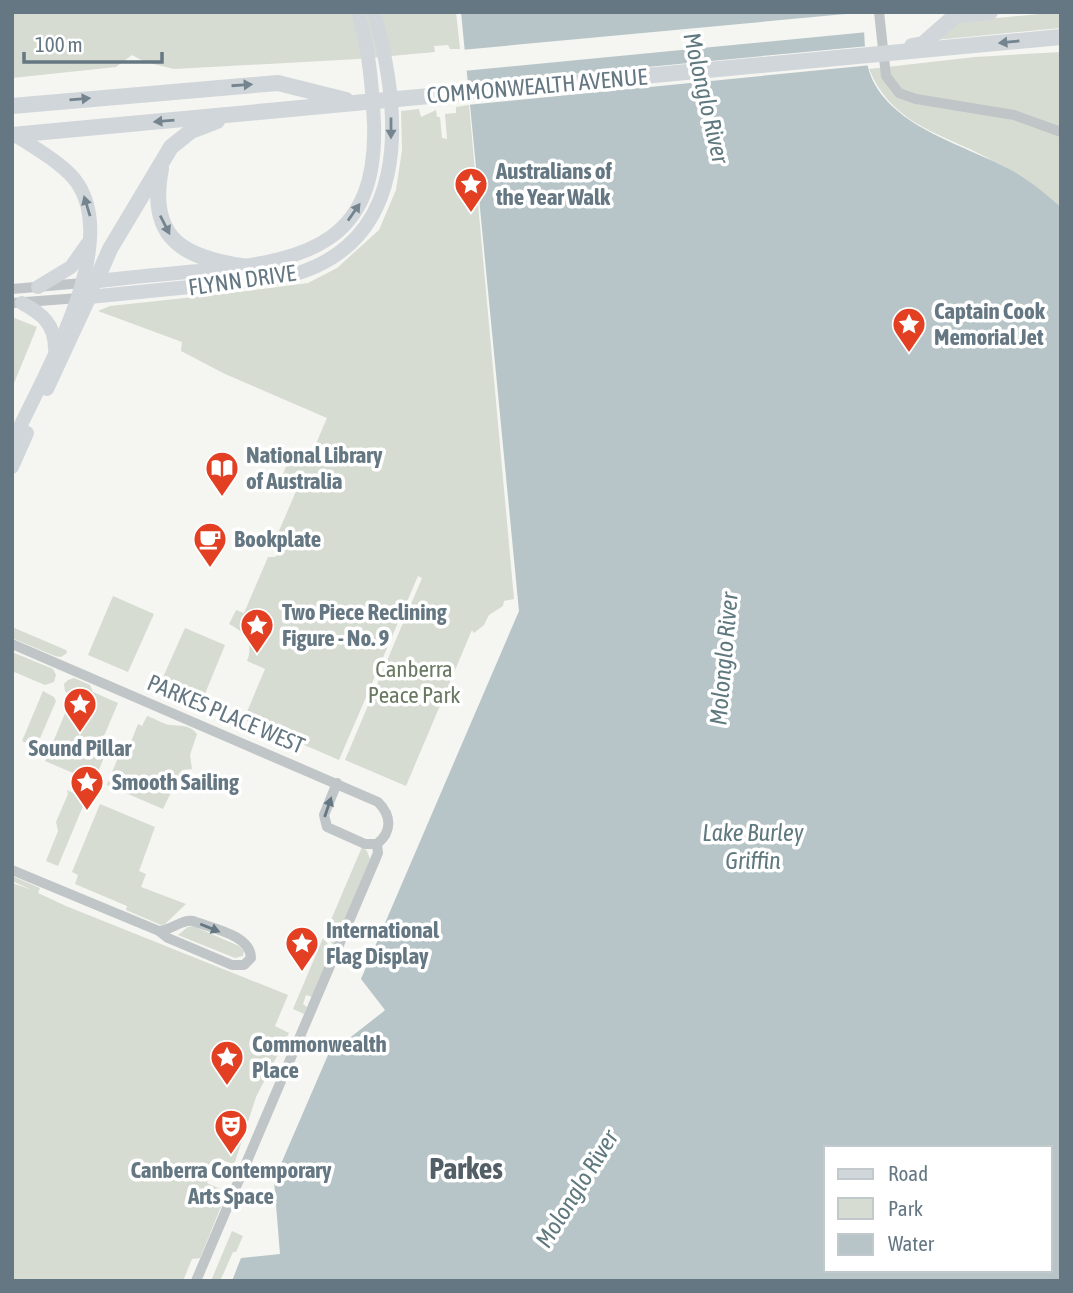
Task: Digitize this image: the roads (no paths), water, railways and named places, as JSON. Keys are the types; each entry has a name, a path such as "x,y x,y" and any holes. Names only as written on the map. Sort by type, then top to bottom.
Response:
{"highway":[{"name":"COMMONWEALTH AVENUE","path":"12,106 278,83 347,102 451,95 895,50 923,44 956,16 990,12"},
{"name":"COMMONWEALTH AVENUE","path":"14,135 895,50 1061,37"},
{"path":"87,290 176,142 187,134 232,114"},
{"path":"163,160 157,194 158,208 168,232 185,250 199,257 247,267"}],"main road":[{"name":"FLYNN DRIVE","path":"87,290 247,267 302,254 320,246 342,227 360,204 368,186 374,146 372,86 367,44 358,12"},
{"name":"FLYNN DRIVE","path":"87,290 280,278 302,273 322,264 353,242 373,213 388,176 391,126 389,85 384,46 374,12"},
{"path":"12,467 87,290 90,239 89,211 78,184 64,169 14,135"},
{"path":"38,287 73,266 90,239"},
{"path":"12,444 87,290"},
{"path":"17,303 36,311 49,323 54,334 55,351"}],"street":[{"path":"879,12 886,76 899,93 916,99 1014,115 1061,132"},
{"path":"12,289 38,287 87,290"},
{"path":"17,303 87,290"},
{"name":"PARKES PLACE WEST","path":"12,644 378,802 387,814 388,830 384,839 377,844"},
{"path":"196,1281 378,853 377,844 365,844 327,827 324,815 337,783"},
{"path":"12,870 159,931 168,938 234,966 244,965 251,958 250,949 243,942 193,921 186,920 173,929 159,931"}],"water":[{"name":"Lake Burley Griffin","path":"461,12 864,12 865,49 869,71 878,90 892,106 928,131 1016,173 1061,207 1061,1281 232,1281 241,1258 280,1254 274,1180 328,1055 385,1010 361,979 519,611"}],"place":[{"name":"Australians of the Year Walk","path":"471,214"},
{"name":"Captain Cook Memorial Jet","path":"909,354"},
{"name":"National Library of Australia","path":"222,498"},
{"name":"Bookplate","path":"210,569"},
{"name":"Two Piece Reclining Figure - No. 9","path":"257,655"},
{"name":"Sound Pillar","path":"80,734"},
{"name":"Smooth Sailing","path":"87,812"},
{"name":"International Flag Display","path":"302,973"},
{"name":"Commonwealth Place","path":"227,1087"},
{"name":"Canberra Contemporary Arts Space","path":"231,1156"}],"district":[{"name":"Parkes","path":"466,1169"}],"water label":[{"name":"Molonglo River","path":"706,98"},
{"name":"Molonglo River","path":"724,659"},
{"name":"Molonglo River","path":"577,1189"}],"park label":[{"name":"Canberra Peace Park","path":"414,682"}]}
